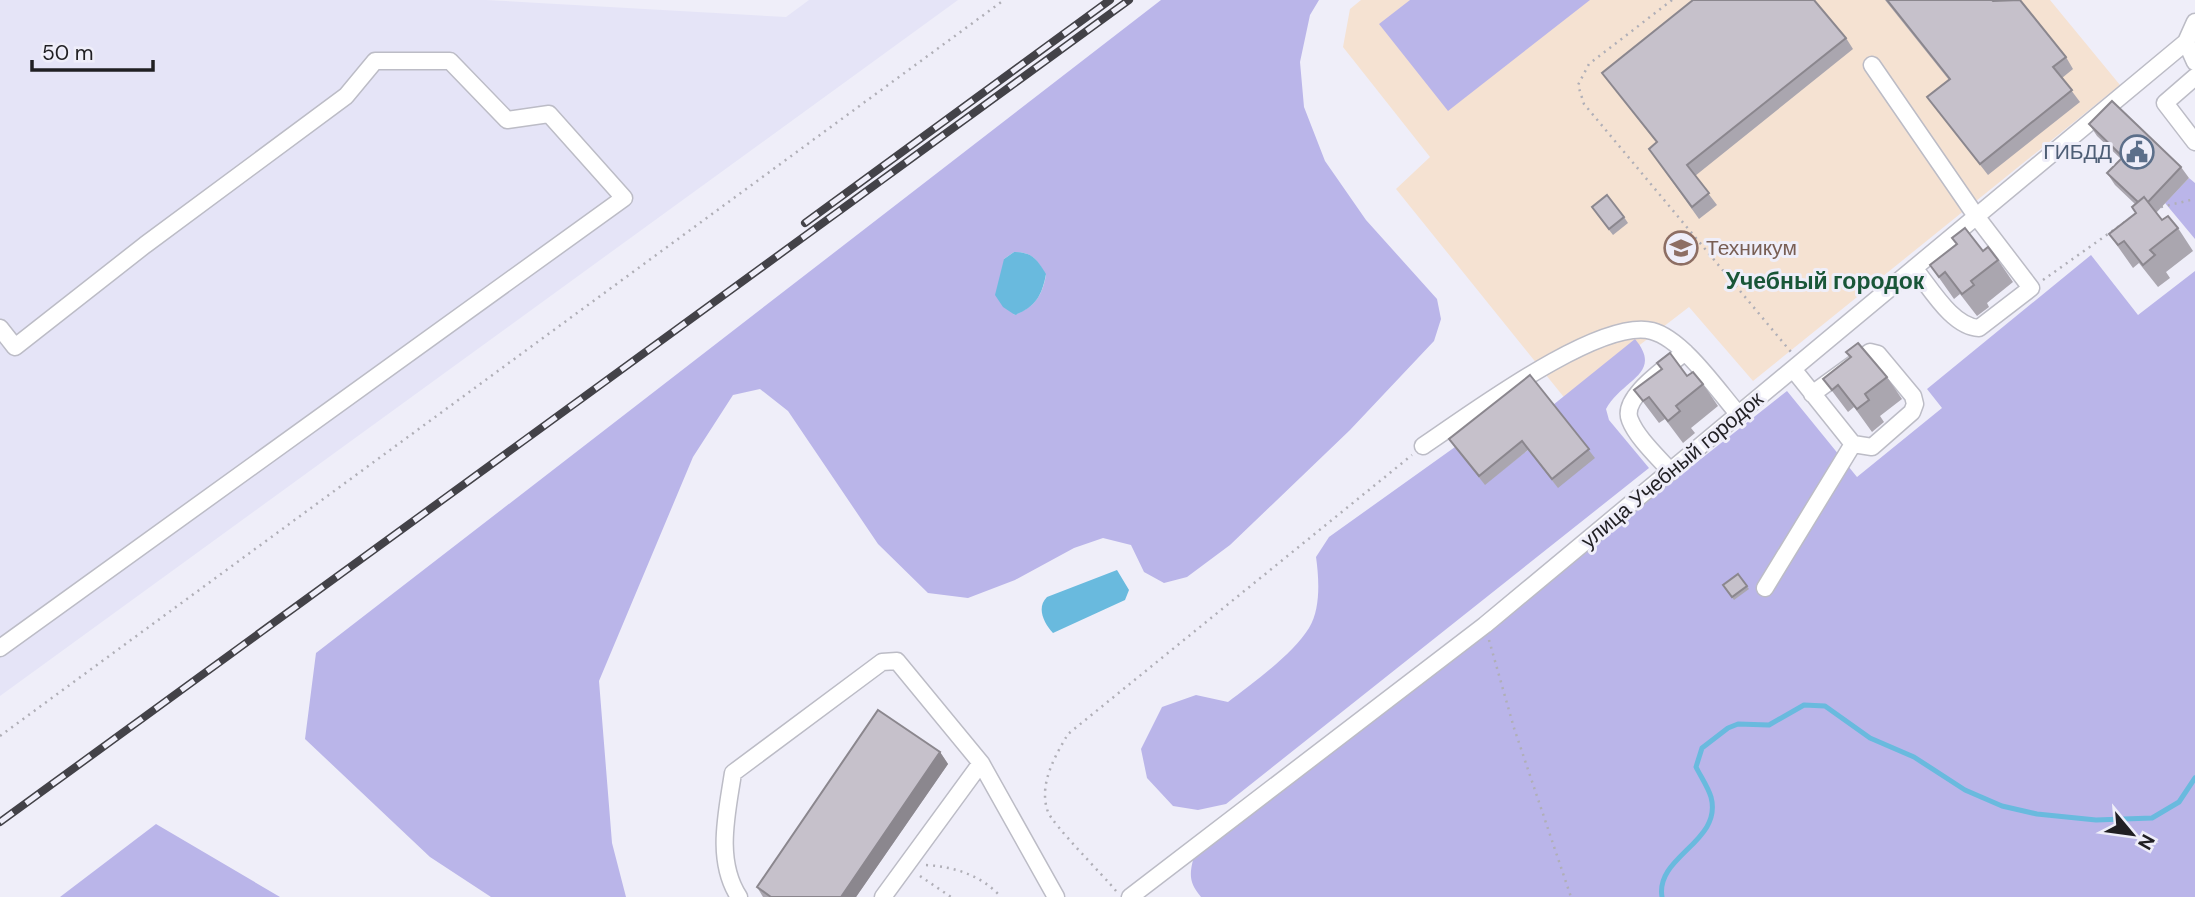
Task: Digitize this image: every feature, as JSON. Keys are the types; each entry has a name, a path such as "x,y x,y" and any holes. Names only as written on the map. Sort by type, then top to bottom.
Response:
{"lane":[{"name":"улица Учебный городок","path":"1130,897 1485,625 2186,42 2195,22"},
{"path":"2186,42 2195,62"},
{"path":"0,328 15,347 145,245 346,96 375,61 450,61 507,120 549,114 624,198 0,649"},
{"path":"1872,65 1976,216 2031,288 1979,328 1968,327 1958,320 1914,268"},
{"path":"2195,77 2165,103 2195,142"},
{"path":"1423,446 1558,358 1634,328 1654,331 1685,352 1739,415"},
{"path":"1671,472 1630,421 1627,408 1633,397 1685,352"},
{"path":"1796,366 1812,394 1853,444 1872,447 1912,412 1915,404 1913,396 1878,354 1870,352 1812,394"},
{"path":"1765,588 1853,444"},
{"path":"739,897 731,885 725,840 733,772 882,662 897,662 981,763 1056,897"},
{"path":"883,897 981,763"}],"path":[{"path":"0,736 1004,0"},
{"path":"1672,0 1589,64 1578,85 1584,104 1796,366"},
{"path":"2151,209 2195,199"},
{"path":"2031,288 2125,220 2138,215"},
{"path":"1122,897 1048,812 1046,788 1051,761 1068,734 1423,446"},
{"path":"1485,625 1514,728 1570,897"},
{"path":"905,866 951,897"},
{"path":"905,866 941,866 965,872 981,880 1001,897"}],"shaded area":[{"path":"0,0 486,0 786,17 809,0 958,0 0,696"},
{"path":"1161,0 1319,0 1310,15 1300,62 1304,107 1325,161 1366,220 1437,299 1441,319 1434,341 1350,430 1230,545 1187,577 1164,583 1144,572 1131,545 1103,538 1074,548 1015,580 968,598 928,593 878,544 788,411 760,389 733,395 693,457 599,681 612,843 626,897 491,897 430,857 305,739 316,653","holes":["1014,252 1026,253 1034,258 1046,275 1036,300 1014,315 1004,259"]},
{"name":"Техникум","path":"1361,0 2050,0 2120,85 1753,381 1689,307 1567,401 1396,189 1430,157 1343,47 1350,9"},
{"path":"1410,0 1590,0 1448,111 1379,24"},
{"path":"2189,178 2195,183 2195,239 2165,203"},
{"path":"2091,255 2138,315 2195,271 2195,897 1201,897 1197,892 1191,880 1193,860 1787,391 1857,477 1942,408 1927,389"},
{"path":"1635,339 1643,351 1643,369 1606,409 1609,420 1649,468 1226,804 1198,810 1173,806 1147,778 1141,749 1162,707 1196,695 1228,702 1293,648 1309,628 1316,612 1316,557 1329,537 1455,447 1485,484 1528,450 1558,487 1553,405"},
{"path":"156,824 280,897 60,897"}],"water":[{"path":"1014,252 1033,257 1046,274 1036,300 1015,315 1003,307 995,295 1004,259"},
{"path":"1117,570 1129,590 1125,600 1053,633 1044,620 1042,611 1047,597"}],"building":[{"path":"1693,0 1814,0 1846,38 1687,165 1709,193 1692,207 1649,149 1657,142 1602,73"},
{"path":"1887,0 2020,0 2066,57 2053,67 2072,90 1980,164 1927,97 1950,79"},
{"name":"ГИБДД","path":"2112,101 2181,167 2148,202 2144,197 2138,202 2107,173 2123,157 2089,124"},
{"path":"1607,195 1624,217 1609,229 1592,207"},
{"path":"2144,197 2162,220 2168,216 2178,228 2150,250 2155,255 2143,265 2124,241 2118,245 2109,234 2136,213 2132,207"},
{"path":"1965,228 1983,251 1988,247 1998,260 1971,281 1974,285 1962,294 1945,272 1939,277 1930,265 1957,244 1952,238"},
{"path":"1858,343 1887,377 1865,394 1869,400 1857,409 1838,385 1832,390 1823,379 1851,357 1846,352"},
{"path":"1670,353 1687,376 1693,372 1703,384 1676,406 1680,411 1668,421 1649,397 1643,401 1634,390 1662,369 1657,363"},
{"path":"1530,375 1589,449 1552,479 1522,441 1479,476 1449,439"},
{"path":"1738,574 1747,586 1732,597 1723,585"},
{"path":"878,710 940,752 841,897 771,897 757,887"}],"waterway":[{"path":"1662,897 1668,870 1699,838 1712,813 1710,793 1696,767 1702,748 1728,728 1738,724 1769,725 1804,705 1825,706 1870,738 1914,757 1965,790 2002,806 2037,814 2096,820 2152,818 2179,802 2195,778"}],"railway":[{"path":"805,223 1110,0"},
{"path":"0,822 1129,0"}],"place":[{"name":"ГИБДД","path":"2137,152"},
{"name":"Техникум","path":"1681,248"}],"district":[{"name":"Учебный городок","path":"1825,281"}]}
